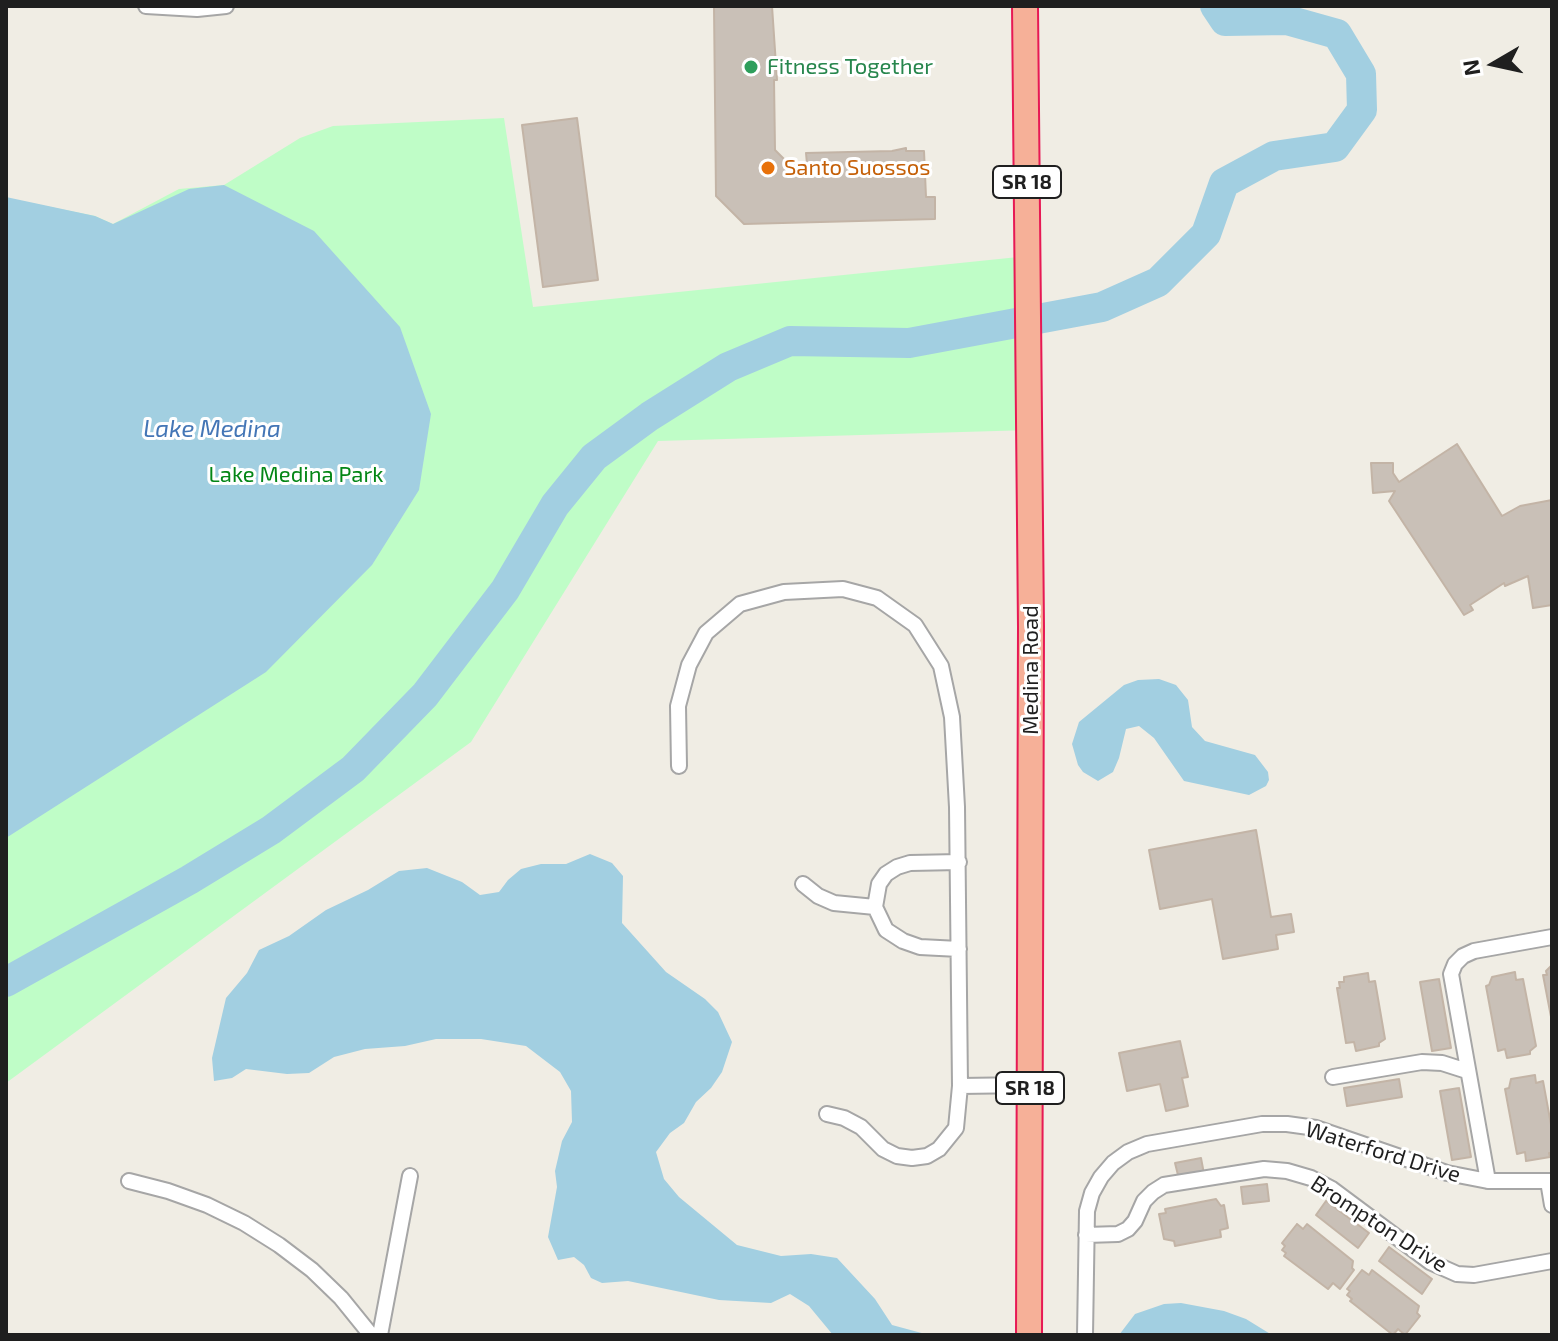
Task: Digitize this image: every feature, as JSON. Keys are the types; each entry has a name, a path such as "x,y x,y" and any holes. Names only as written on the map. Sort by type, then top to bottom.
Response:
{"highway":[{"name":"Medina Road","path":"1025,6 1030,373 1029,1335"}],"street":[{"path":"146,6 197,9 226,6"},
{"path":"679,766 678,706 689,665 706,633 740,604 784,592 843,589 877,598 915,625 941,666 952,717 959,862 960,1086 956,1128 939,1149 927,1156 912,1158 897,1156 883,1149 861,1127 827,1114"},
{"path":"959,862 910,863 897,867 886,874 879,884 875,907 886,930 903,941 920,947 959,949"},
{"path":"803,884 834,903 875,907"},
{"path":"1488,1181 1451,974 1463,956 1474,951 1552,937"},
{"path":"1333,1077 1422,1062 1442,1063 1467,1071"},
{"path":"960,1086 1030,1085"},
{"name":"Waterford Drive","path":"1085,1335 1087,1211 1092,1193 1113,1163 1147,1144 1262,1124 1287,1124 1316,1128 1447,1173 1488,1181 1550,1181"},
{"name":"Brompton Drive","path":"1086,1235 1118,1234 1128,1229 1144,1201 1164,1185 1264,1169 1311,1178 1332,1189 1430,1262 1457,1274 1474,1275 1552,1261"},
{"path":"380,1335 410,1176"},
{"path":"129,1181 207,1205 279,1245 312,1270 341,1298 371,1335"},
{"path":"1550,1181 1552,1205"}],"green space":[{"name":"Lake Medina Park","path":"504,118 533,307 1028,256 1030,430 658,441 471,742 6,1083 6,198 95,216 113,224 179,189 224,185 300,138 333,126"}],"water":[{"name":"Lake Medina","path":"224,185 314,231 400,327 431,414 419,490 372,565 266,672 6,838 6,197 95,216 113,224 189,189"},
{"path":"1159,679 1176,685 1188,700 1192,727 1205,741 1255,755 1268,772 1266,786 1249,795 1184,781 1154,738 1139,726 1126,729 1113,772 1098,781 1083,772 1072,744 1079,722 1124,685 1138,680"},
{"path":"590,854 612,863 623,876 622,923 666,972 718,1012 732,1042 722,1072 711,1088 656,1152 664,1179 679,1197 737,1245 781,1256 811,1254 837,1258 875,1299 892,1325 929,1335 833,1335 809,1306 790,1294 771,1303 719,1300 628,1281 602,1283 591,1278 584,1265 574,1257 558,1260 548,1237 557,1187 555,1171 562,1141 572,1122 571,1091 560,1072 526,1046 481,1039 436,1039 405,1046 365,1049 334,1057 309,1073 246,1069 232,1078 214,1081 212,1058 226,998 247,973 259,950 289,936 326,910 399,871 427,868 462,882 480,895 499,892 521,869 541,864 566,864"},
{"path":"1181,1303 1224,1311 1246,1319 1272,1335 1119,1335 1135,1314 1164,1304"}],"building":[{"path":"714,6 772,6 777,80 774,80 775,150 790,165 807,164 806,153 906,148 906,151 924,151 926,197 935,197 935,219 744,224 716,196"},
{"path":"577,118 598,280 543,287 522,125"},
{"path":"1457,444 1502,516 1520,506 1552,500 1552,605 1533,608 1528,576 1505,586 1504,583 1470,605 1473,610 1464,615 1389,501 1395,491 1373,493 1371,463 1393,463 1393,473 1399,482"},
{"path":"1256,830 1271,917 1291,914 1294,932 1276,935 1278,949 1223,959 1212,899 1160,909 1149,850"},
{"path":"1552,965 1552,1022 1543,975 1547,975 1546,971"},
{"path":"1515,972 1516,980 1523,979 1536,1046 1530,1054 1507,1058 1505,1049 1498,1051 1486,986 1492,977"},
{"path":"1368,973 1369,982 1375,981 1385,1039 1379,1046 1356,1051 1354,1042 1346,1043 1337,988 1340,988 1339,982 1344,982 1344,977"},
{"path":"1439,979 1451,1048 1432,1051 1420,982"},
{"path":"1180,1041 1188,1077 1182,1078 1188,1106 1166,1111 1160,1084 1127,1091 1119,1053"},
{"path":"1535,1075 1536,1083 1543,1081 1552,1130 1552,1153 1549,1153 1550,1157 1526,1161 1525,1152 1517,1154 1505,1089 1509,1088 1511,1079"},
{"path":"1399,1079 1402,1097 1347,1106 1344,1088"},
{"path":"1459,1088 1471,1157 1452,1160 1440,1091"},
{"path":"1201,1158 1204,1174 1179,1179 1175,1163"},
{"path":"1267,1184 1269,1201 1243,1204 1241,1187"},
{"path":"1216,1199 1221,1206 1224,1205 1228,1228 1220,1230 1221,1237 1175,1246 1174,1241 1164,1239 1159,1214 1166,1213 1165,1209"},
{"path":"1326,1201 1369,1233 1358,1248 1316,1215"},
{"path":"1297,1224 1303,1229 1307,1224 1353,1261 1354,1270 1340,1289 1333,1283 1328,1289 1284,1256 1286,1253 1282,1250 1285,1246 1282,1243"},
{"path":"1389,1247 1432,1279 1422,1294 1379,1261"},
{"path":"1362,1270 1369,1275 1372,1270 1419,1306 1417,1313 1420,1316 1405,1335 1398,1329 1393,1335 1350,1301 1352,1299 1347,1295 1350,1291 1347,1289"}],"waterway":[{"path":"6,982 189,880 271,830 353,769 425,695 505,590 555,505 594,457 650,416 728,367 790,341 909,343 1102,307 1158,282 1206,234 1224,183 1274,156 1335,147 1362,110 1361,74 1337,34 1287,20 1225,21 1215,6"}],"place":[{"name":"Fitness Together","path":"751,67"},
{"name":"Santo Suossos","path":"768,168"}]}
